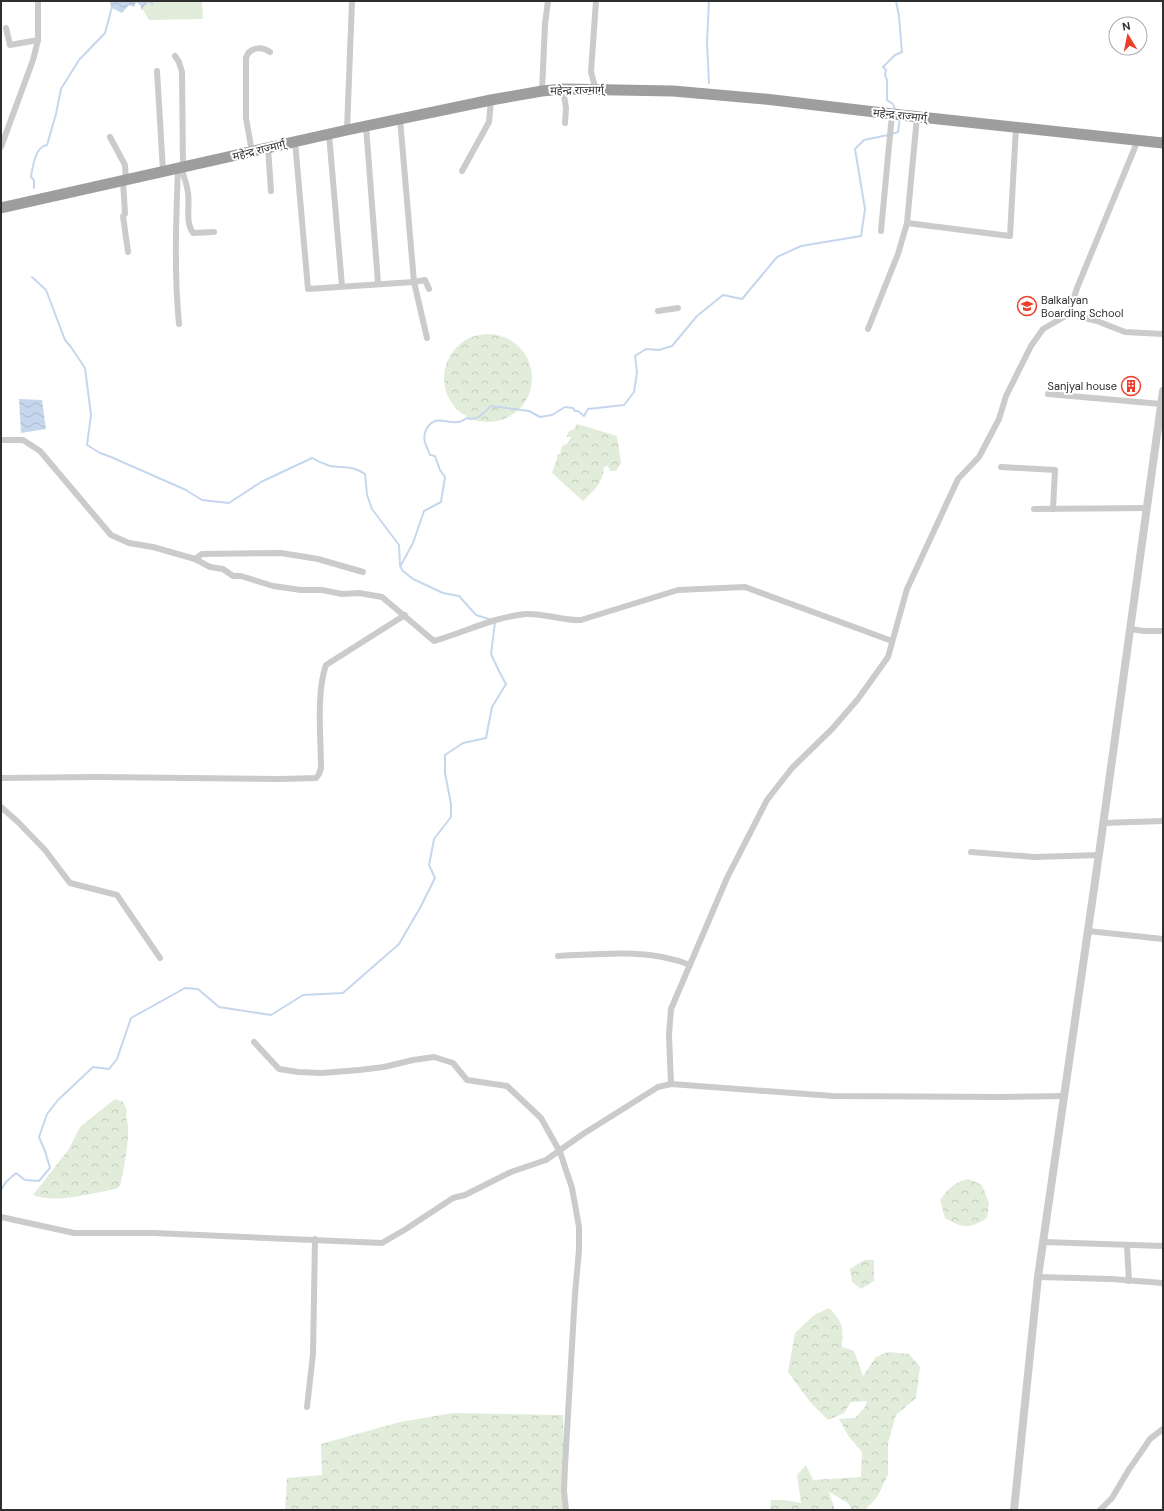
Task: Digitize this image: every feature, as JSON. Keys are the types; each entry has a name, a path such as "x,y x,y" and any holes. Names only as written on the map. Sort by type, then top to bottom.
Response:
{"highway":[{"name":"महेन्द्र राज्मार्ग्","path":"1,208 57,194 252,152 295,141 491,100 563,89 673,90 1163,143"}],"street":[{"path":"1,147 33,60 38,40 38,1"},
{"path":"347,130 352,1"},
{"path":"542,91 545,24 548,1"},
{"path":"596,1 591,72 596,90"},
{"path":"6,28 10,45 38,40"},
{"path":"252,152 246,118 246,58 252,49 265,48 270,52"},
{"path":"175,56 179,62 182,72 180,168 176,214 177,308 179,324"},
{"path":"157,71 163,171"},
{"path":"563,89 566,108 565,123"},
{"path":"462,171 489,122 491,100"},
{"path":"881,231 892,114"},
{"path":"868,328 898,254 907,223 917,117"},
{"path":"400,119 414,282 427,338"},
{"path":"366,126 378,284"},
{"path":"907,223 1010,236 1016,127"},
{"path":"329,134 342,286"},
{"path":"110,137 125,165 125,214 123,216 128,252"},
{"path":"671,1084 669,1036 671,1010 727,878 767,800 792,768 832,729 858,699 888,657 907,589 958,479 979,457 999,419 1006,396 1031,346 1043,329 1069,314 1077,288 1138,140"},
{"path":"295,141 308,289 425,280 429,289"},
{"path":"268,147 271,191"},
{"path":"180,168 188,186 189,227 193,233 214,232"},
{"path":"658,311 678,308"},
{"path":"1069,314 1125,332 1163,334"},
{"path":"1014,1510 1038,1277 1104,823 1163,391"},
{"path":"1048,394 1161,404"},
{"path":"1,440 23,440 40,451 111,535 116,538 129,543 153,547 195,559 210,567 223,570 233,576 241,576 273,586 301,590 322,590 342,594 359,593 382,596 434,641 504,617 527,614 546,614 568,620 581,620 678,590 745,587 892,641"},
{"path":"1001,466 1055,470 1053,509"},
{"path":"1034,509 1147,508"},
{"path":"195,559 202,554 281,553 318,560 363,572"},
{"path":"1,778 316,778 321,768 321,708 323,675 326,665 405,615"},
{"path":"1130,629 1163,631"},
{"path":"1,807 45,850 70,883 116,894 160,958"},
{"path":"1104,823 1163,821"},
{"path":"971,852 1035,857 1099,855"},
{"path":"1088,931 1163,939"},
{"path":"558,956 623,953 646,954 675,959 690,965"},
{"path":"254,1042 279,1069 298,1072 322,1073 359,1070 384,1067 434,1057 453,1063 467,1080 507,1086 541,1118 560,1152 572,1188 579,1227 579,1250 565,1466 564,1491 566,1510"},
{"path":"1,1217 74,1233 154,1233 382,1242 417,1222 453,1198 465,1195 511,1172 546,1160 560,1152 566,1145 658,1087 671,1084 832,1096 1064,1096"},
{"path":"307,1407 313,1354 316,1239"},
{"path":"1043,1242 1163,1246"},
{"path":"1127,1246 1129,1281"},
{"path":"1038,1277 1163,1283"},
{"path":"1100,1510 1112,1498 1150,1439 1163,1429"}],"green space":[{"path":"138,1 202,1 203,19 149,20"},
{"path":"488,334 505,337 519,347 529,361 532,378 529,395 519,409 505,419 488,422 471,419 457,409 447,395 444,378 447,361 457,347 471,337"},
{"path":"577,424 617,436 621,463 616,471 610,471 608,466 604,467 600,483 583,501 552,473 557,459 557,454 560,454 562,446 567,444 571,437 567,437 568,432 574,429"},
{"path":"115,1099 122,1101 127,1110 126,1116 128,1125 125,1164 120,1186 116,1189 63,1198 33,1195 69,1149 80,1127"},
{"path":"969,1179 982,1185 989,1203 987,1218 970,1226 962,1226 945,1218 940,1200 952,1186"},
{"path":"864,1260 874,1260 874,1281 861,1289 852,1282 850,1269"},
{"path":"829,1308 838,1318 842,1326 842,1347 854,1351 863,1376 876,1357 888,1352 909,1354 920,1367 916,1398 896,1415 888,1443 888,1474 878,1496 865,1510 852,1510 848,1503 829,1492 835,1510 770,1510 771,1500 785,1500 801,1503 797,1475 806,1465 813,1480 861,1477 862,1452 849,1437 839,1419 855,1418 865,1407 867,1401 851,1402 844,1413 828,1420 810,1402 788,1372 795,1333 814,1315"},
{"path":"453,1413 563,1415 566,1510 285,1510 287,1478 322,1475 321,1444 400,1422"}],"water":[{"path":"109,1 153,1 153,5 148,2 141,10 141,6 136,2 134,7 129,5 122,13 112,8"},
{"path":"19,399 42,400 46,429 21,433"}],"waterway":[{"path":"709,1 707,42 709,83"},
{"path":"895,109 893,104 887,100 886,70 883,67 895,55 902,52 899,16 896,1"},
{"path":"34,188 34,180 31,177 34,162 39,150 47,145 56,114 61,89 79,60 105,33 112,7"},
{"path":"892,134 898,132 900,118"},
{"path":"401,565 413,543 424,511 441,502 445,477 440,470 435,456 430,455 424,438 425,432 430,424 437,420 460,422 467,418 474,419 480,416 491,406 529,411 540,417 552,415 565,407 573,408 575,411 578,411 584,416 588,409 624,405 634,392 637,373 635,356 646,349 659,350 672,346 697,316 723,295 742,299 777,257 801,246 861,236 865,209 855,149 864,140 888,135"},
{"path":"32,277 46,290 65,340 85,368 91,415 87,445 100,453 186,490 202,500 229,503 261,482 312,458 330,466 356,469 365,474 367,495 372,509 399,545 400,566 403,571 413,579 443,593 459,596 476,615 492,620"},
{"path":"1,1190 6,1182 16,1173 25,1180 39,1181 50,1168 39,1137 47,1114 58,1100 93,1067 109,1069 117,1059 131,1018 185,988 198,989 219,1007 271,1015 303,995 343,993 399,944 435,878 429,865 434,839 451,817 451,804 445,773 445,755 463,743 486,738 492,707 506,684 491,654 495,622"}],"place":[{"name":"Balkalyan Boarding School","path":"1027,306"},
{"name":"Sanjyal house","path":"1131,386"}]}
